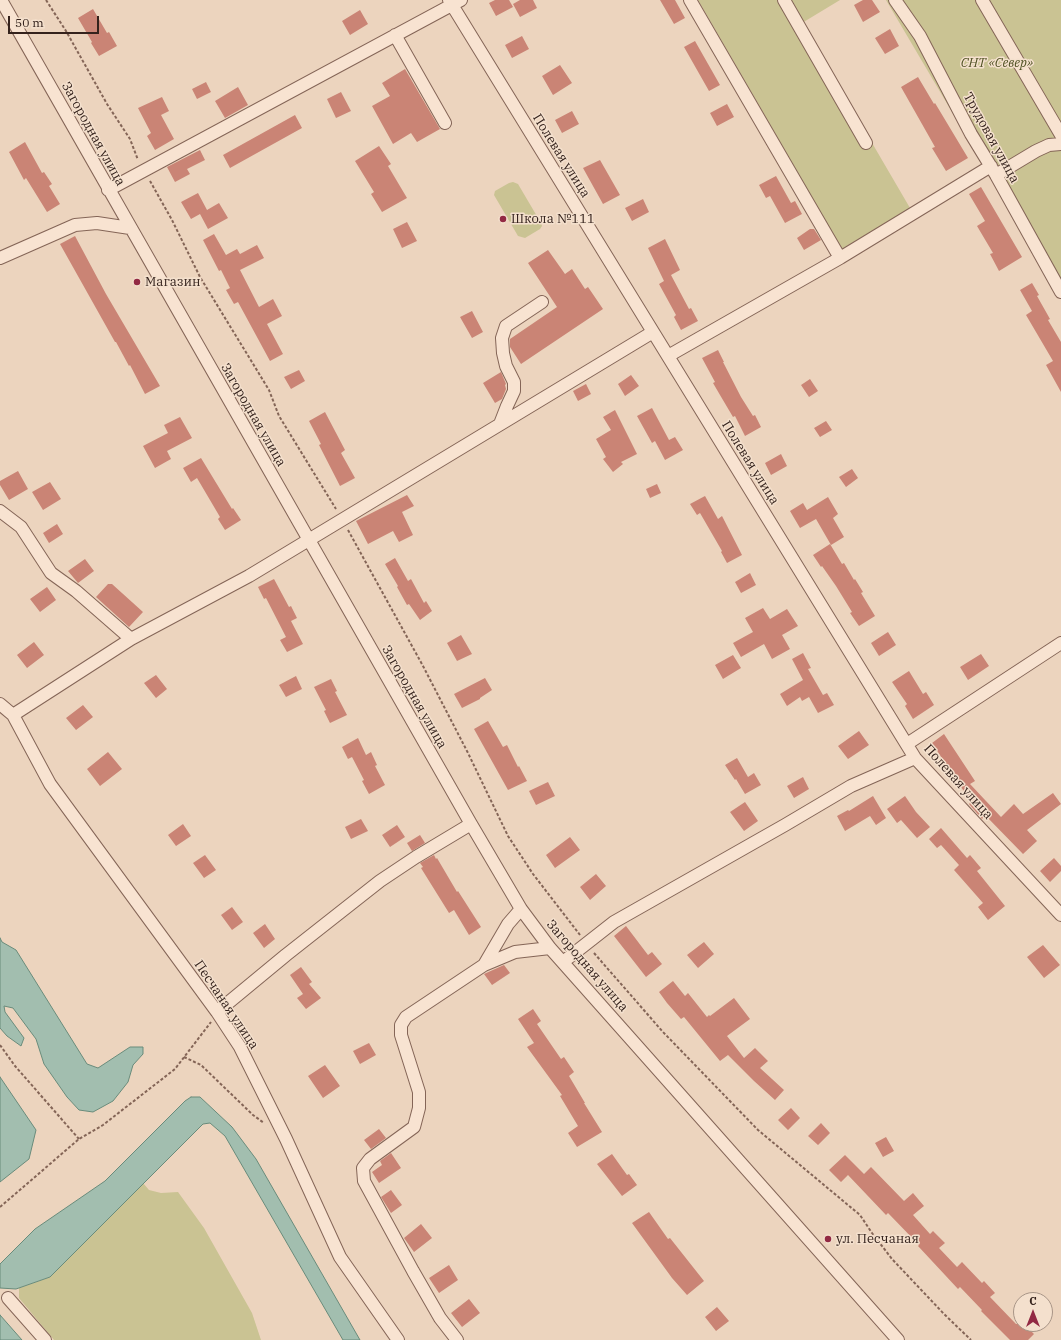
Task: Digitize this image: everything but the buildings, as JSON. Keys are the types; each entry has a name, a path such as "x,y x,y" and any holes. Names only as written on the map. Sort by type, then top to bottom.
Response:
{"street":[{"name":"Загородная улица","path":"1,0 108,190 521,909 550,948 898,1340"},
{"path":"690,0 840,258"},
{"path":"784,0 866,143"},
{"name":"Трудовая улица","path":"895,0 920,36 971,134 993,170 1061,292"},
{"path":"982,0 1061,135"},
{"path":"108,190 396,35 454,2"},
{"name":"Полевая улица","path":"454,2 653,332 915,758 1061,915"},
{"path":"396,35 445,123"},
{"path":"668,356 993,170 1049,145 1061,144"},
{"path":"0,258 75,225 97,223 130,228"},
{"path":"500,424 514,391 514,382 506,366 503,353 502,338 506,326 542,302"},
{"path":"13,715 132,639 250,576 653,332"},
{"path":"0,511 21,527 51,573 76,591 132,639"},
{"path":"907,744 1061,643"},
{"name":"Песчаная улица","path":"0,704 13,715 50,784 218,1012 240,1047 286,1138 340,1257 398,1340"},
{"path":"563,962 614,922 851,786 915,758"},
{"path":"218,1012 286,955 380,881 416,857 471,824"},
{"path":"484,965 508,924 521,909"},
{"path":"457,1340 440,1318 413,1271 364,1181 363,1168 370,1159 414,1127 420,1108 419,1092 401,1036 401,1026 406,1017 484,965 515,952 550,948"},
{"path":"8,1298 45,1340"}],"path":[{"path":"46,0 66,31 103,98 130,139 144,171 172,220 200,277 269,390 280,416 342,520 423,666 468,753 508,836 533,874 586,944 663,1032 709,1081 758,1130 860,1215 892,1259 971,1340"},
{"path":"0,1207 79,1139 103,1125 175,1069 218,1012"},
{"path":"0,1044 15,1066 79,1139"},
{"path":"184,1057 201,1064 253,1114 269,1126"}],"green space":[{"path":"698,0 840,0 802,23 910,208 842,249"},
{"name":"СНТ «Север»","path":"886,0 1061,0 1061,282 1017,203 997,163 982,163"},
{"path":"513,182 518,184 542,226 540,229 525,238 518,236 494,195 495,191"},
{"path":"143,1183 149,1190 161,1193 178,1192 204,1228 252,1313 261,1340 54,1340 19,1298 19,1288 50,1277"}],"shaded area":[{"path":"0,938 2,942 16,950 87,1064 98,1068 130,1047 143,1047 143,1054 133,1065 128,1082 113,1101 93,1112 79,1110 67,1097 44,1064 36,1039 13,1008 4,1006 5,1012 24,1038 21,1046 7,1036 0,1028"},
{"path":"0,1077 36,1130 29,1159 0,1182"},
{"path":"191,1097 200,1097 232,1127 256,1159 360,1340 343,1340 225,1136 210,1123 203,1124 50,1277 16,1289 0,1288 0,1264 35,1229 105,1181 185,1101"},
{"path":"0,1315 22,1340 0,1340"}],"place":[{"name":"Школа №111","path":"503,219"},
{"name":"Магазин","path":"137,282"},
{"name":"ул. Песчаная","path":"828,1239"}]}
